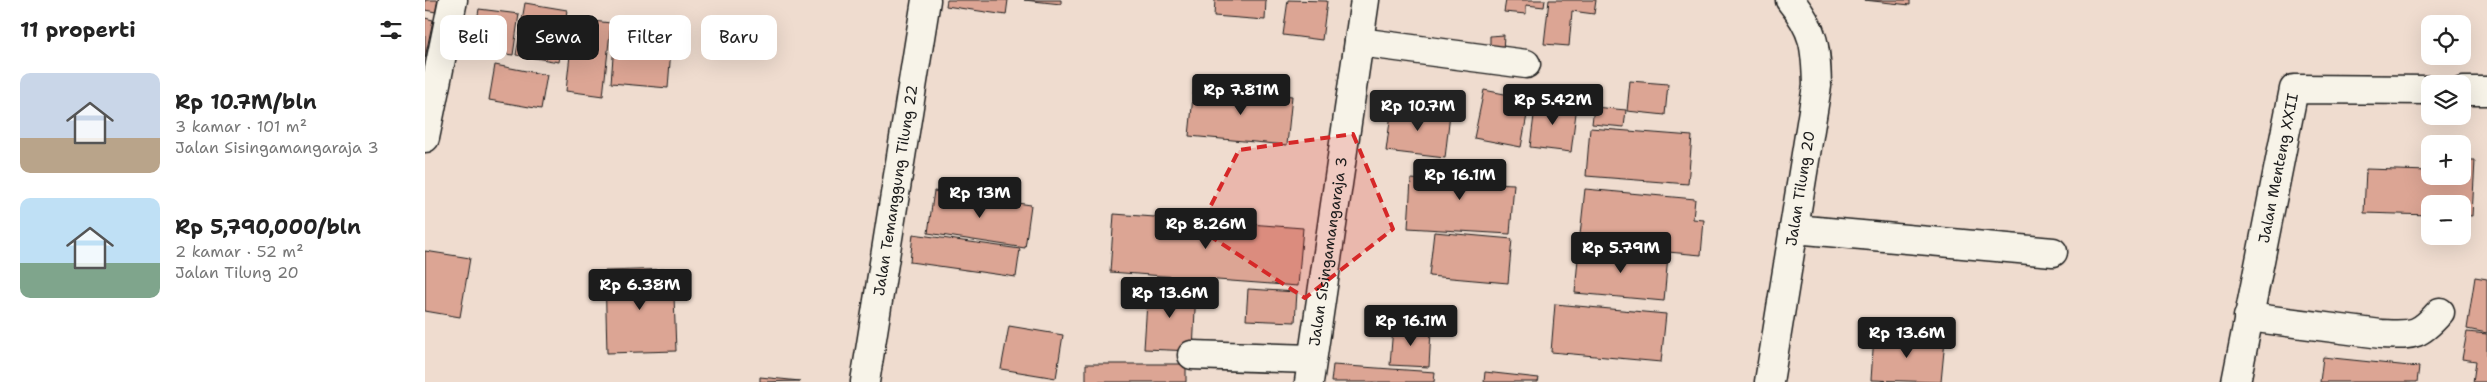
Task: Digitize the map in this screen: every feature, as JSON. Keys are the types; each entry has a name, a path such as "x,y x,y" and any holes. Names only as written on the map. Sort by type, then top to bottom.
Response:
{"street":[{"path":"425,138 453,0"},
{"name":"Jalan Temanggung Tilung 22","path":"865,382 926,0"},
{"name":"Jalan Sisingamangaraja 3","path":"1310,371 1365,0"},
{"name":"Jalan Tilung 20","path":"1769,382 1817,86 1817,57 1808,23 1790,0"},
{"path":"1359,42 1525,64"},
{"name":"Jalan Menteng XXII","path":"2236,382 2294,89 2421,90"},
{"path":"2471,91 2487,91"},
{"path":"1794,230 2053,252"},
{"path":"2248,317 2381,334 2417,334 2440,312"},
{"path":"1191,355 1310,371"}],"highlighted area":[{"path":"1353,134 1393,229 1305,298 1199,229 1239,150"}],"building":[{"path":"425,0 438,0 436,12 425,10"},
{"path":"947,0 1008,0 1006,15 946,6"},
{"path":"1024,0 1061,0 1061,4"},
{"path":"1215,0 1266,0 1265,20 1214,16"},
{"path":"1288,0 1327,1 1322,40 1283,35"},
{"path":"1506,0 1545,0 1544,7 1526,5 1526,14 1504,12"},
{"path":"1549,0 1596,0 1594,14 1572,11 1569,46 1544,44"},
{"path":"1864,0 1910,0 1910,5"},
{"path":"525,3 567,10 566,15 523,15"},
{"path":"479,9 519,14 517,15 513,55 507,54 507,15 478,15"},
{"path":"425,18 433,20 425,58"},
{"path":"599,22 609,23 609,41 603,96 566,91 569,60 599,60"},
{"path":"1504,35 1503,51 1490,51 1490,36"},
{"path":"613,60 670,60 668,88 611,83"},
{"path":"495,65 547,75 541,109 489,100"},
{"path":"1630,81 1668,84 1665,115 1627,111"},
{"path":"1194,87 1292,96 1287,145 1189,136"},
{"path":"1484,90 1530,99 1521,147 1474,138"},
{"path":"1536,100 1577,105 1571,152 1530,147"},
{"path":"1392,106 1450,113 1445,158 1386,151"},
{"path":"1594,107 1626,110 1624,127 1592,124"},
{"path":"1590,128 1692,136 1688,184 1586,176"},
{"path":"2471,160 2475,160 2472,216 2471,195 2421,195 2421,215 2364,213 2366,169 2421,171 2421,185 2471,185"},
{"path":"1427,165 1490,169 1490,183 1514,184 1510,234 1408,228 1411,179 1426,180"},
{"path":"1585,189 1695,199 1693,219 1704,220 1701,255 1579,244"},
{"path":"934,191 1031,205 1025,248 928,233"},
{"path":"1114,214 1303,228 1298,286 1110,272"},
{"path":"1434,232 1512,239 1508,283 1429,276"},
{"path":"913,234 1020,249 1016,277 910,262"},
{"path":"1579,247 1668,255 1664,301 1575,293"},
{"path":"425,251 470,258 460,317 425,311"},
{"path":"673,269 676,351 607,353 605,271"},
{"path":"2475,277 2487,279 2487,333 2467,329"},
{"path":"1148,286 1196,289 1193,351 1144,349"},
{"path":"1248,289 1297,292 1295,322 1246,320"},
{"path":"1555,304 1666,314 1661,362 1551,352"},
{"path":"1009,326 1063,335 1056,378 1001,369"},
{"path":"1393,327 1431,330 1429,367 1390,365"},
{"path":"2467,332 2487,334 2487,382 2473,382 2476,361 2462,359"},
{"path":"1874,335 1945,340 1941,382 1871,380"},
{"path":"2323,357 2419,367 2417,382 2320,382"},
{"path":"1086,364 1186,364 1186,382 1086,382"},
{"path":"1333,365 1435,372 1434,382 1331,382"},
{"path":"1485,372 1539,378 1538,382 1484,382"},
{"path":"760,377 800,381 760,382"}]}
